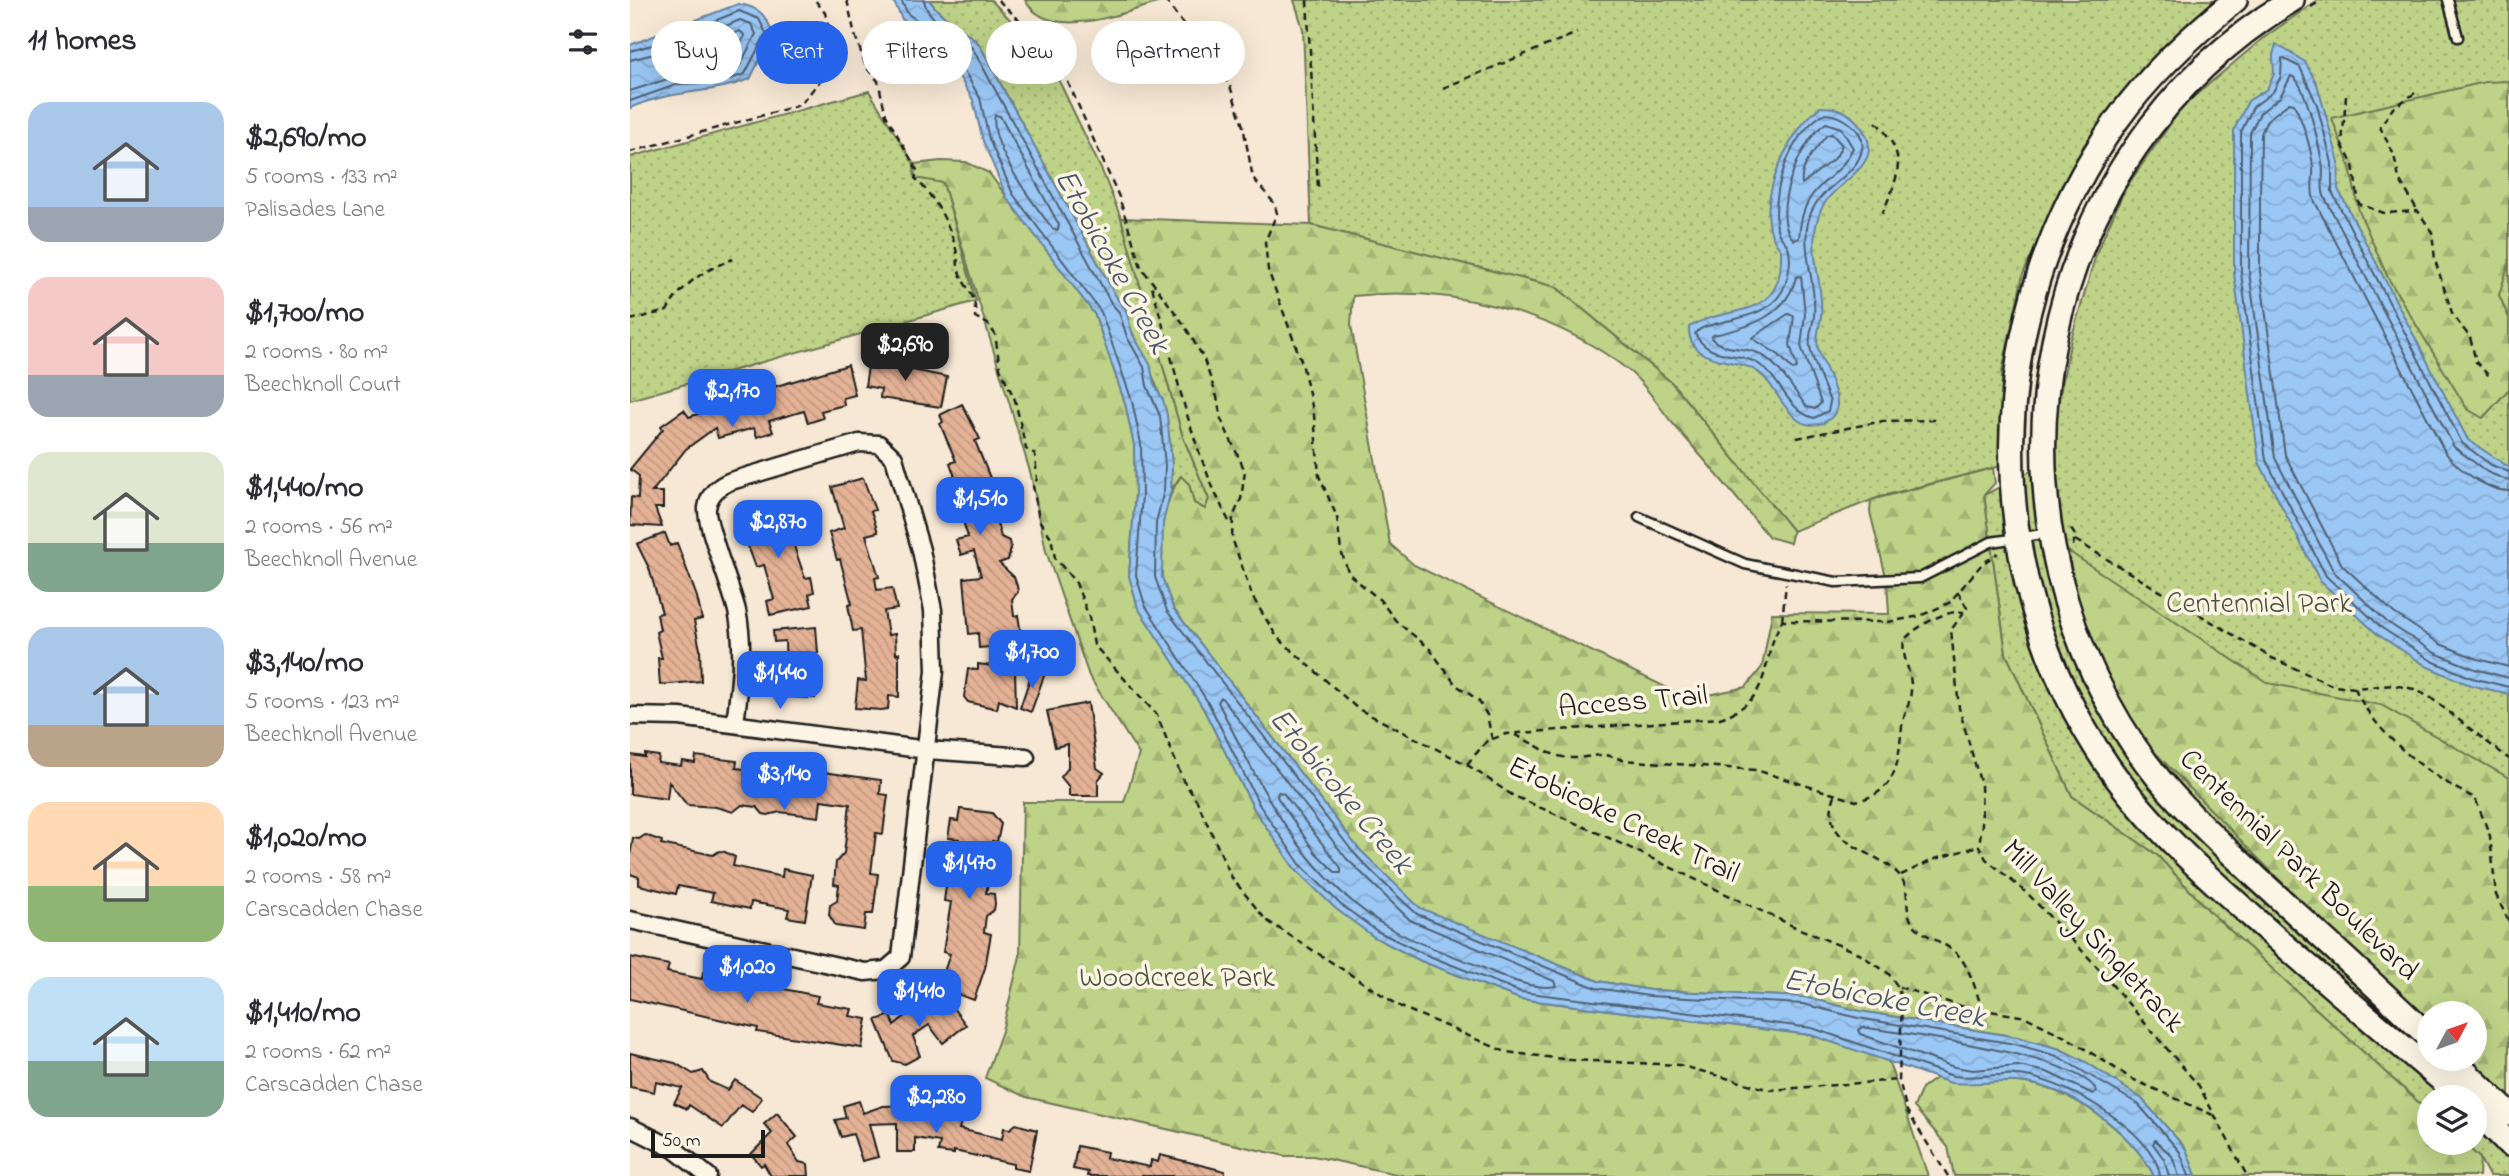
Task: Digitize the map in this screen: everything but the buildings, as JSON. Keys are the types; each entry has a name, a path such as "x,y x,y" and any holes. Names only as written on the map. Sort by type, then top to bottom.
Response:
{"street":[{"name":"Centennial Park Boulevard","path":"2235,0 2203,26 2139,92 2096,151 2058,223 2031,297 2014,382 2010,476 2017,538 2033,607 2060,680 2084,726 2129,793 2156,824 2243,908 2448,1085"},
{"name":"Centennial Park Boulevard","path":"2297,6 2219,54 2164,111 2125,164 2088,234 2063,303 2046,394 2043,491 2058,529 2076,635 2091,671 2136,748 2180,804 2215,839 2417,1026"},
{"path":"630,920 865,972 879,972 891,967 901,957 927,750 935,650 928,579 894,458 885,448 873,442 859,443 731,481 719,487 711,496 707,515 737,610 740,634 741,669 735,723"},
{"path":"630,716 735,723 927,750 1026,757"},
{"path":"2464,1071 2509,1114"},
{"path":"2487,1121 2509,1144"},
{"path":"630,1128 674,1149 708,1176"}],"lane":[{"path":"2448,0 2458,37"},
{"path":"1639,517 1745,564 1836,582 1920,578 1991,542 2058,529"}],"path":[{"path":"630,152 800,105 824,76 834,49 825,13 815,0"},
{"path":"847,0 855,35 866,67 878,81 886,114 918,172 915,178 935,198 956,249 959,271 976,301 975,317 988,324 995,334 1000,368 1015,400 1026,449 1035,454 1037,479 1033,486 1039,520 1052,537 1055,558 1076,583 1089,617 1094,645 1157,715 1183,780 1197,800 1232,878 1266,920 1401,1007 1506,1052 1571,1060 1679,1065 1769,1090 1899,1080"},
{"name":"Etobicoke Creek Trail","path":"998,0 1031,31 1068,82 1119,198 1141,267 1151,284 1183,323 1203,357 1217,397 1220,419 1245,471 1232,538 1253,598 1277,637 1358,709 1466,764 1512,795 1795,927 1858,953 1888,973 1898,987"},
{"path":"1165,0 1230,86 1243,126 1253,178 1274,203 1277,213 1265,242 1268,270 1302,363 1314,415 1319,476 1337,517 1341,551 1349,574 1380,600 1395,621 1429,648 1456,685 1478,700 1487,716 1492,739"},
{"path":"1307,0 1318,188"},
{"path":"2297,6 2322,0"},
{"path":"1443,88 1577,33"},
{"path":"2415,93 2393,108 2380,127 2386,144 2395,155 2399,179 2432,232 2435,260 2453,316 2470,337 2476,362 2489,376"},
{"path":"2346,96 2342,144 2353,165 2359,204 2384,214 2418,211"},
{"path":"1876,122 1887,133 1899,159 1898,179 1882,214"},
{"path":"630,320 667,311 677,293 706,270 733,259"},
{"path":"1151,284 1188,426 1207,481 1232,527"},
{"path":"1797,438 1883,421 1937,420"},
{"path":"2058,529 2272,658 2334,686 2355,688 2393,685 2414,689 2431,698 2509,759"},
{"path":"2058,529 2073,531 2071,553"},
{"path":"1782,621 1896,621 1942,608 1982,564 2017,538"},
{"name":"Access Trail","path":"1466,764 1492,739 1512,734 1720,719 1738,712 1758,692 1782,621 1788,573"},
{"path":"1512,734 1547,753 1572,758 1606,753 1622,760 1744,768 1856,802 1867,799 1880,792 1889,780 1902,750 1902,723 1912,690 1904,640 1921,625 1956,611 1965,612 1964,598 1958,592"},
{"name":"Mill Valley Singletrack","path":"1965,612 1951,630 1959,708 1981,785 1982,824 1979,846 1986,859 2031,895 2090,959 2199,1086 2247,1176"},
{"path":"2355,688 2360,701 2388,734 2444,783 2476,798 2490,836 2490,865 2496,895 2509,922"},
{"path":"1835,795 1830,807 1835,826 1848,842 1892,868 1900,876 1909,896 1908,915 1916,927 1957,953 1982,1010"},
{"path":"1900,876 1935,859 1979,846"},
{"path":"1948,1176 1906,1111 1899,1080 1902,1003 1898,987 1982,1010 2026,1017 2071,1040 2132,1079 2213,1115"}],"green space":[{"path":"929,0 991,0 1012,21 986,21 986,57 972,38 972,21 950,21"},
{"path":"1025,0 1167,0 1092,21 1053,20 1037,13"},
{"path":"1294,0 2220,0 2138,77 2084,145 2023,274 2002,371 2001,466 1882,496 1793,531 1672,383 1556,287 1311,225 1303,29"},
{"name":"Centennial Park","path":"2318,0 2509,0 2509,1176 2489,1176 2476,1155 2487,1155 2487,1085 2417,1085 2417,1101 2209,911 2157,855 2072,796 2006,654 1984,495 2056,458 2054,424 2071,339 2097,251 2125,189 2183,106 2262,39"},
{"path":"2509,81 2509,263 2499,295 2509,318 2509,389 2483,418 2467,409 2388,278 2359,211 2350,168 2332,118 2485,82"},
{"path":"1001,84 1060,84 1121,218 1183,437 1209,499 1205,509 1194,503 1189,484 1180,477 1171,490 1168,427 1159,391 1124,308"},
{"path":"869,91 914,164 915,178 943,182 976,301 630,400 630,157"},
{"name":"Woodcreek Park","path":"966,162 989,173 1095,315 1125,403 1134,445 1135,494 1129,576 1203,708 1254,809 1295,869 1374,937 1421,961 1520,999 1811,1035 1888,1060 1928,1176 1405,1176 1313,1156 1285,1156 1026,1097 985,1078 1002,1031 1020,956 1023,802 1124,802 1139,754 1089,676 1046,551 1031,475 943,183 915,178 914,164"},
{"path":"1121,218 1311,225 1556,287 1672,383 1793,531 1790,543 1769,537 1650,393 1628,370 1599,349 1533,318 1462,299 1389,294 1353,296 1351,325 1390,544 1414,565 1690,699 1746,687 1762,667 1772,613 1889,614 1887,581 1870,512 1871,500 1993,468 1995,483 1984,495 2006,654 2072,796 2157,855 2209,911 2417,1101 2417,1155 2477,1155 2480,1158 2479,1176 2196,1176 2186,1149 2142,1099 2086,1062 2060,1049 2017,1037 1860,1011 1804,997 1650,990 1598,981 1419,908 1358,848 1173,608 1163,581 1161,565 1165,511 1181,476 1189,484 1194,503 1205,509 1209,499 1183,437"},
{"path":"2068,551 2268,683 2381,705 2509,778 2509,1099 2479,1071 2487,1071 2487,1001 2417,1001 2417,1013 2338,940 2137,734 2087,645"},
{"path":"1936,1078 1967,1083 2016,1082 2056,1091 2096,1113 2114,1127 2131,1143 2154,1176 1954,1176 1948,1147 1914,1107 1922,1088"}],"water":[{"name":"Etobicoke Creek","path":"893,0 929,0 950,21 905,21"},
{"path":"738,4 760,12 767,21 756,21 756,67 750,79 742,82 742,21 693,21"},
{"path":"651,37 651,84 735,84 661,98 630,108 630,45"},
{"name":"Etobicoke Creek","path":"972,38 986,57 986,84 1001,84 1118,300 1125,308 1133,335 1150,364 1154,384 1163,400 1167,415 1172,465 1171,490 1163,523 1162,577 1173,608 1358,848 1420,908 1598,981 1650,990 1804,997 1860,1011 2017,1037 2060,1049 2086,1062 2142,1099 2186,1149 2196,1176 2154,1176 2131,1143 2114,1127 2096,1113 2056,1091 2016,1082 1951,1083 1811,1035 1520,999 1421,961 1374,937 1336,909 1295,869 1254,809 1203,708 1138,608 1129,576 1135,494 1134,445 1125,403 1095,315 1007,198 983,141 973,100 964,84 972,84"},
{"path":"2276,44 2305,62 2317,84 2339,162 2338,189 2468,440 2509,467 2509,694 2470,685 2428,667 2377,634 2320,581 2259,462 2234,273 2234,130 2248,101 2267,89 2274,74 2273,55"},
{"path":"1820,107 1836,109 1849,115 1866,134 1869,145 1864,163 1828,198 1817,221 1814,243 1821,306 1817,344 1835,390 1837,403 1829,420 1810,425 1798,420 1766,379 1753,369 1712,358 1695,348 1689,327 1752,307 1774,290 1780,274 1781,250 1772,235 1768,217 1775,175 1795,135"}]}
